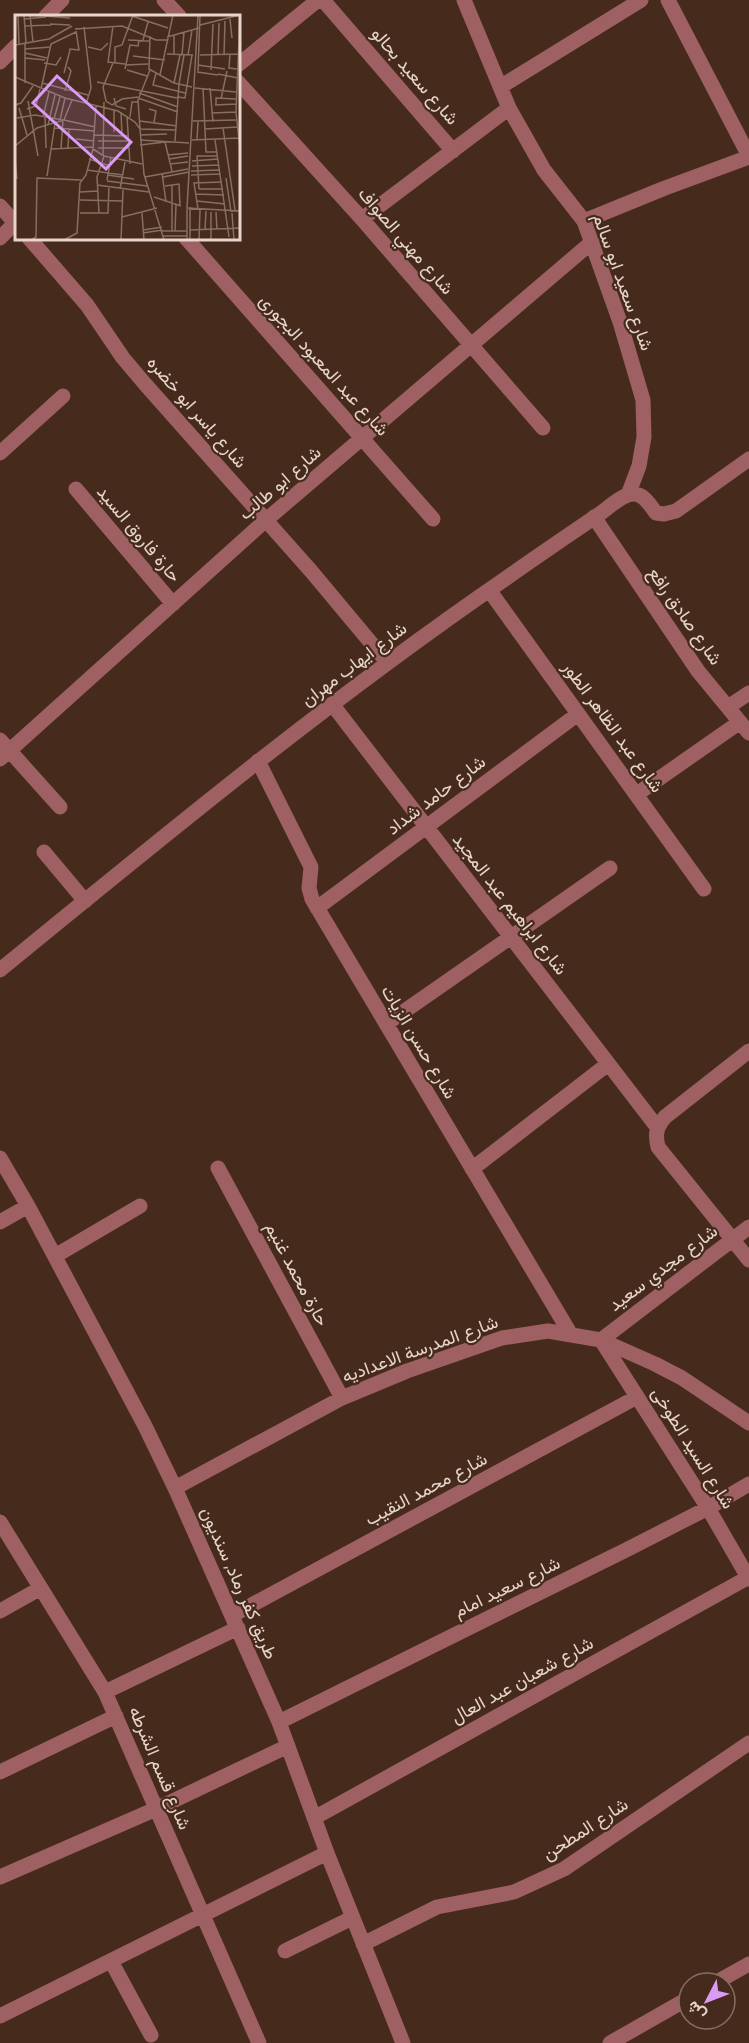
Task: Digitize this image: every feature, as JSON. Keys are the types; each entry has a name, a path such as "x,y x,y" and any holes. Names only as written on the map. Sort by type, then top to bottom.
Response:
{"street":[{"path":"47,15 62,0"},
{"path":"164,0 178,15"},
{"path":"240,62 318,0"},
{"name":"شارع سعيد بحالو","path":"323,0 453,151"},
{"name":"شارع سعيد ابو سالم","path":"464,0 509,108 544,170 584,221 620,322 643,400 644,437 639,466 628,495"},
{"path":"500,87 641,0"},
{"path":"584,221 749,157 668,0"},
{"path":"0,62 15,50"},
{"name":"شارع مهني الصواف","path":"240,84 362,219 543,428"},
{"path":"362,219 509,108"},
{"path":"0,206 15,223"},
{"path":"0,238 15,225"},
{"name":"شارع ياسر ابو خضره","path":"31,240 87,305 130,367 266,520 387,662"},
{"name":"شارع عبد المعبود البجورى","path":"188,240 434,519"},
{"name":"شارع ابو طالب","path":"3,750 266,520 592,242"},
{"path":"0,453 63,396"},
{"path":"628,495 636,494 644,497 656,513 676,511 749,459"},
{"name":"حارة فاروق السيد","path":"76,489 172,604"},
{"name":"شارع ايهاب مهران","path":"0,970 258,761 387,662 628,495"},
{"name":"شارع صادق رافع","path":"594,517 698,671 744,727"},
{"name":"شارع عبد الظاهر الطور","path":"489,590 704,889"},
{"path":"728,707 749,693"},
{"name":"شارع ابراهيم عبد المجيد","path":"332,704 657,1127"},
{"name":"شارع حامد شداد","path":"317,908 578,714"},
{"path":"637,794 744,727"},
{"path":"3,750 60,807"},
{"name":"شارع حسن الزيات","path":"258,761 311,867 309,888 312,899 570,1334"},
{"path":"45,852 85,901"},
{"path":"386,1024 610,868"},
{"path":"749,1051 664,1117 657,1127 656,1137 658,1147 749,1260"},
{"path":"472,1168 608,1064"},
{"name":"طريق كفر رماد, سنديون","path":"0,1158 55,1256 176,1488 279,1722 352,1918 403,2043"},
{"name":"حارة محمد غنيم","path":"218,1168 342,1398"},
{"path":"0,1222 28,1206"},
{"path":"55,1256 141,1206"},
{"name":"شارع مجدي سعيد","path":"601,1340 749,1227"},
{"name":"شارع المدرسة الاعداديه","path":"176,1488 342,1398 407,1371 502,1338 548,1331 601,1340 682,1378 749,1423"},
{"name":"شارع السيد الطوخى","path":"601,1340 749,1577"},
{"name":"شارع محمد النقيب","path":"105,1692 235,1622 637,1396"},
{"name":"شارع سعيد امام","path":"279,1722 708,1508 749,1484"},
{"name":"شارع قسم الشرطه","path":"0,1522 105,1692 259,2043"},
{"name":"شارع شعبان عبد العال","path":"314,1818 749,1577"},
{"path":"0,1611 41,1588"},
{"path":"0,1772 116,1716"},
{"path":"0,1877 156,1809 288,1746"},
{"name":"شارع المطحن","path":"363,1944 437,1907 514,1892 564,1869 747,1747"},
{"path":"0,2016 327,1853"},
{"path":"285,1951 352,1918"},
{"path":"111,1961 151,2035"},
{"path":"610,2043 677,2005"}]}
